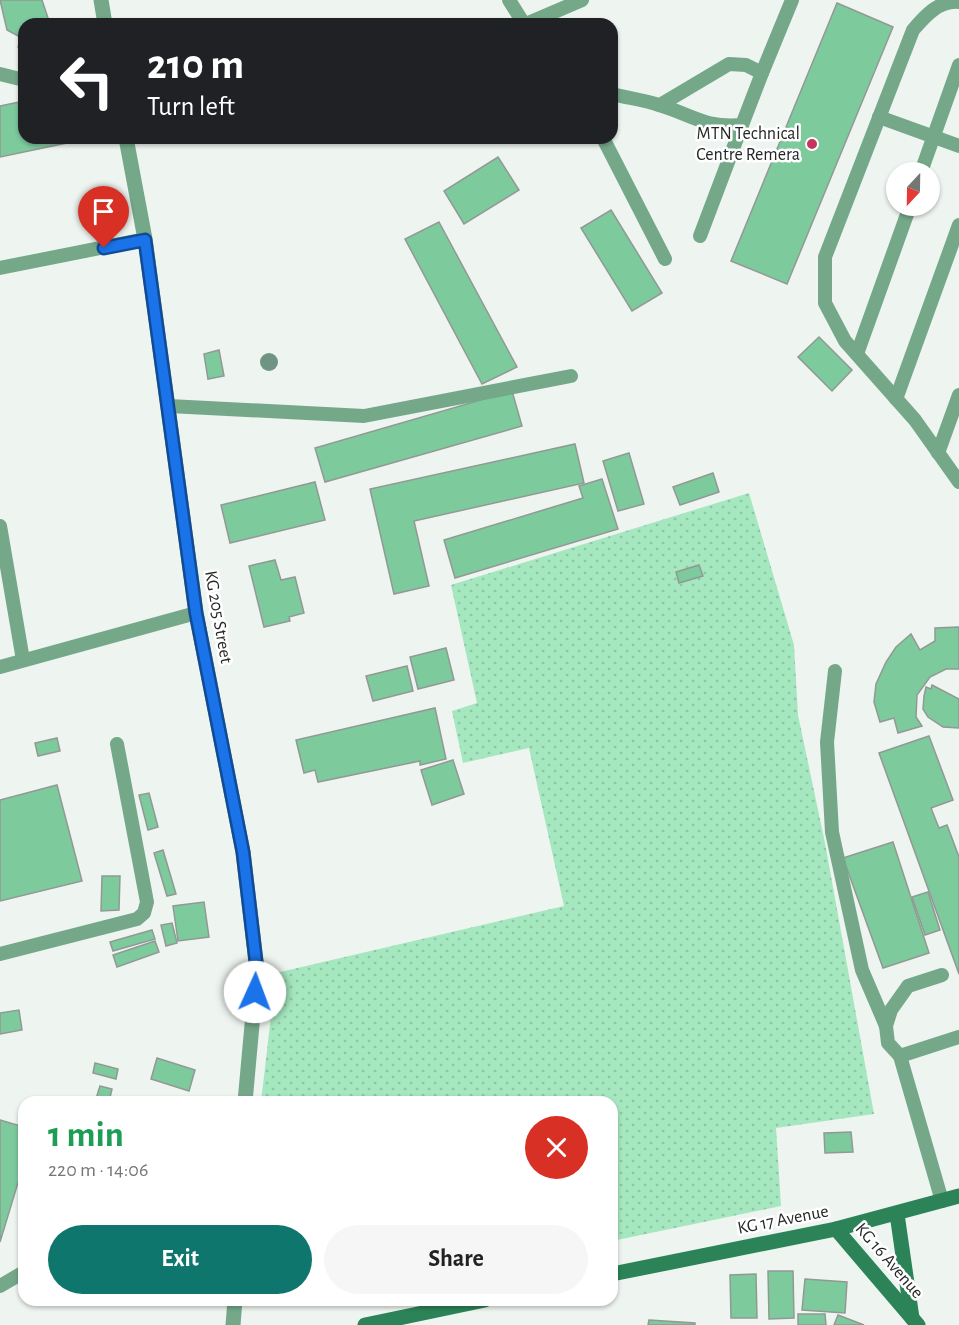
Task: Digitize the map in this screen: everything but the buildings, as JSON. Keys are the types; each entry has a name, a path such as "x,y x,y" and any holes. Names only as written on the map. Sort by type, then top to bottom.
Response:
{"street":[{"path":"101,0 104,18"},
{"name":"KG 205 Street","path":"127,144 145,240 196,613 243,852 257,970 246,1096"},
{"name":"KG 17 Avenue","path":"618,1273 837,1230 959,1196"},
{"name":"KG 16 Avenue","path":"897,1214 915,1322"},
{"name":"KG 16 Avenue","path":"837,1230 915,1322"},
{"path":"233,1325 235,1306"},
{"path":"365,1325 456,1306"}],"lane":[{"path":"509,0 521,18"},
{"path":"539,18 582,0"},
{"path":"700,236 792,0"},
{"path":"959,2 951,1 931,10 913,30 825,257 825,303 845,341 896,399 959,482"},
{"path":"660,105 729,64 746,65 762,73"},
{"path":"925,162 959,66"},
{"path":"0,74 18,78"},
{"path":"618,95 660,105 700,123 722,127 742,125"},
{"path":"879,117 959,146"},
{"path":"606,144 665,259"},
{"path":"857,354 906,216"},
{"path":"896,399 959,225"},
{"path":"0,268 145,240"},
{"path":"169,406 364,416 571,376"},
{"path":"938,453 959,395"},
{"path":"0,526 23,660"},
{"path":"0,667 196,613"},
{"path":"835,671 827,742 832,831 862,970 885,1026 888,1043 900,1056 942,1201"},
{"path":"0,954 137,919 144,913 147,902 117,744"},
{"path":"885,1026 891,1010 908,986 942,975"},
{"path":"900,1056 959,1037"},
{"path":"0,1286 18,1276"}],"green space":[{"path":"749,493 794,645 798,715 825,843 874,1114 776,1128 781,1206 618,1240 618,1096 262,1096 276,973 564,906 529,748 463,763 452,711 477,703 451,585"}],"place":[{"name":"MTN Technical Centre Remera","path":"812,144"}],"route":[{"path":"104,248 145,240 196,613 243,852 257,970 255,992"}]}
